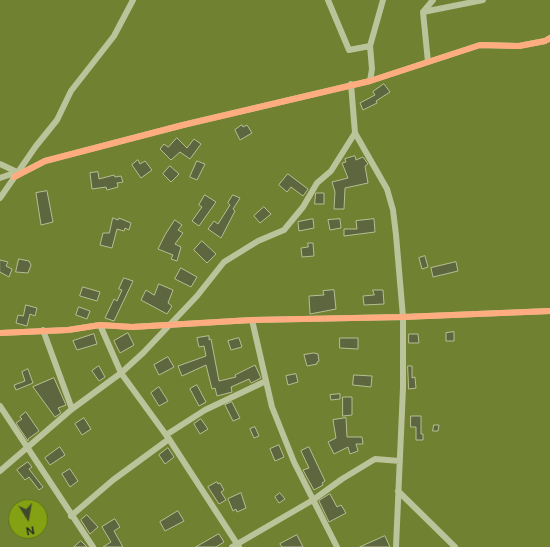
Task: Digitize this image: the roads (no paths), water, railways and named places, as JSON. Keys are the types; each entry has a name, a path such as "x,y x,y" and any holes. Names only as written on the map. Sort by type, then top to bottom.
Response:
{"street":[{"path":"0,198 57,120 71,91 114,36 133,0"},
{"path":"328,0 349,50 370,46"},
{"path":"370,81 372,68 370,46 382,0"},
{"path":"428,62 423,12 433,0"},
{"path":"423,12 483,0"},
{"path":"0,178 16,175 45,161 183,125 351,84 370,81 480,45 519,46 545,41 550,38"},
{"path":"351,84 355,132 387,189 393,210 403,317 403,388 396,547"},
{"path":"0,471 72,409 121,372 143,353 197,296 224,262 258,241 284,230 303,207 317,183 331,171 355,132"},
{"path":"0,164 16,175"},
{"path":"0,333 68,330 100,324 132,327 252,320 403,317 550,311"},
{"path":"252,320 272,407 294,462 337,547"},
{"path":"100,324 121,372 167,437 236,546 313,500 342,479 374,459 400,461"},
{"path":"43,330 72,409"},
{"path":"71,516 167,437 205,410 266,381"},
{"path":"0,406 71,516 93,547"},
{"path":"398,491 455,547"}]}
